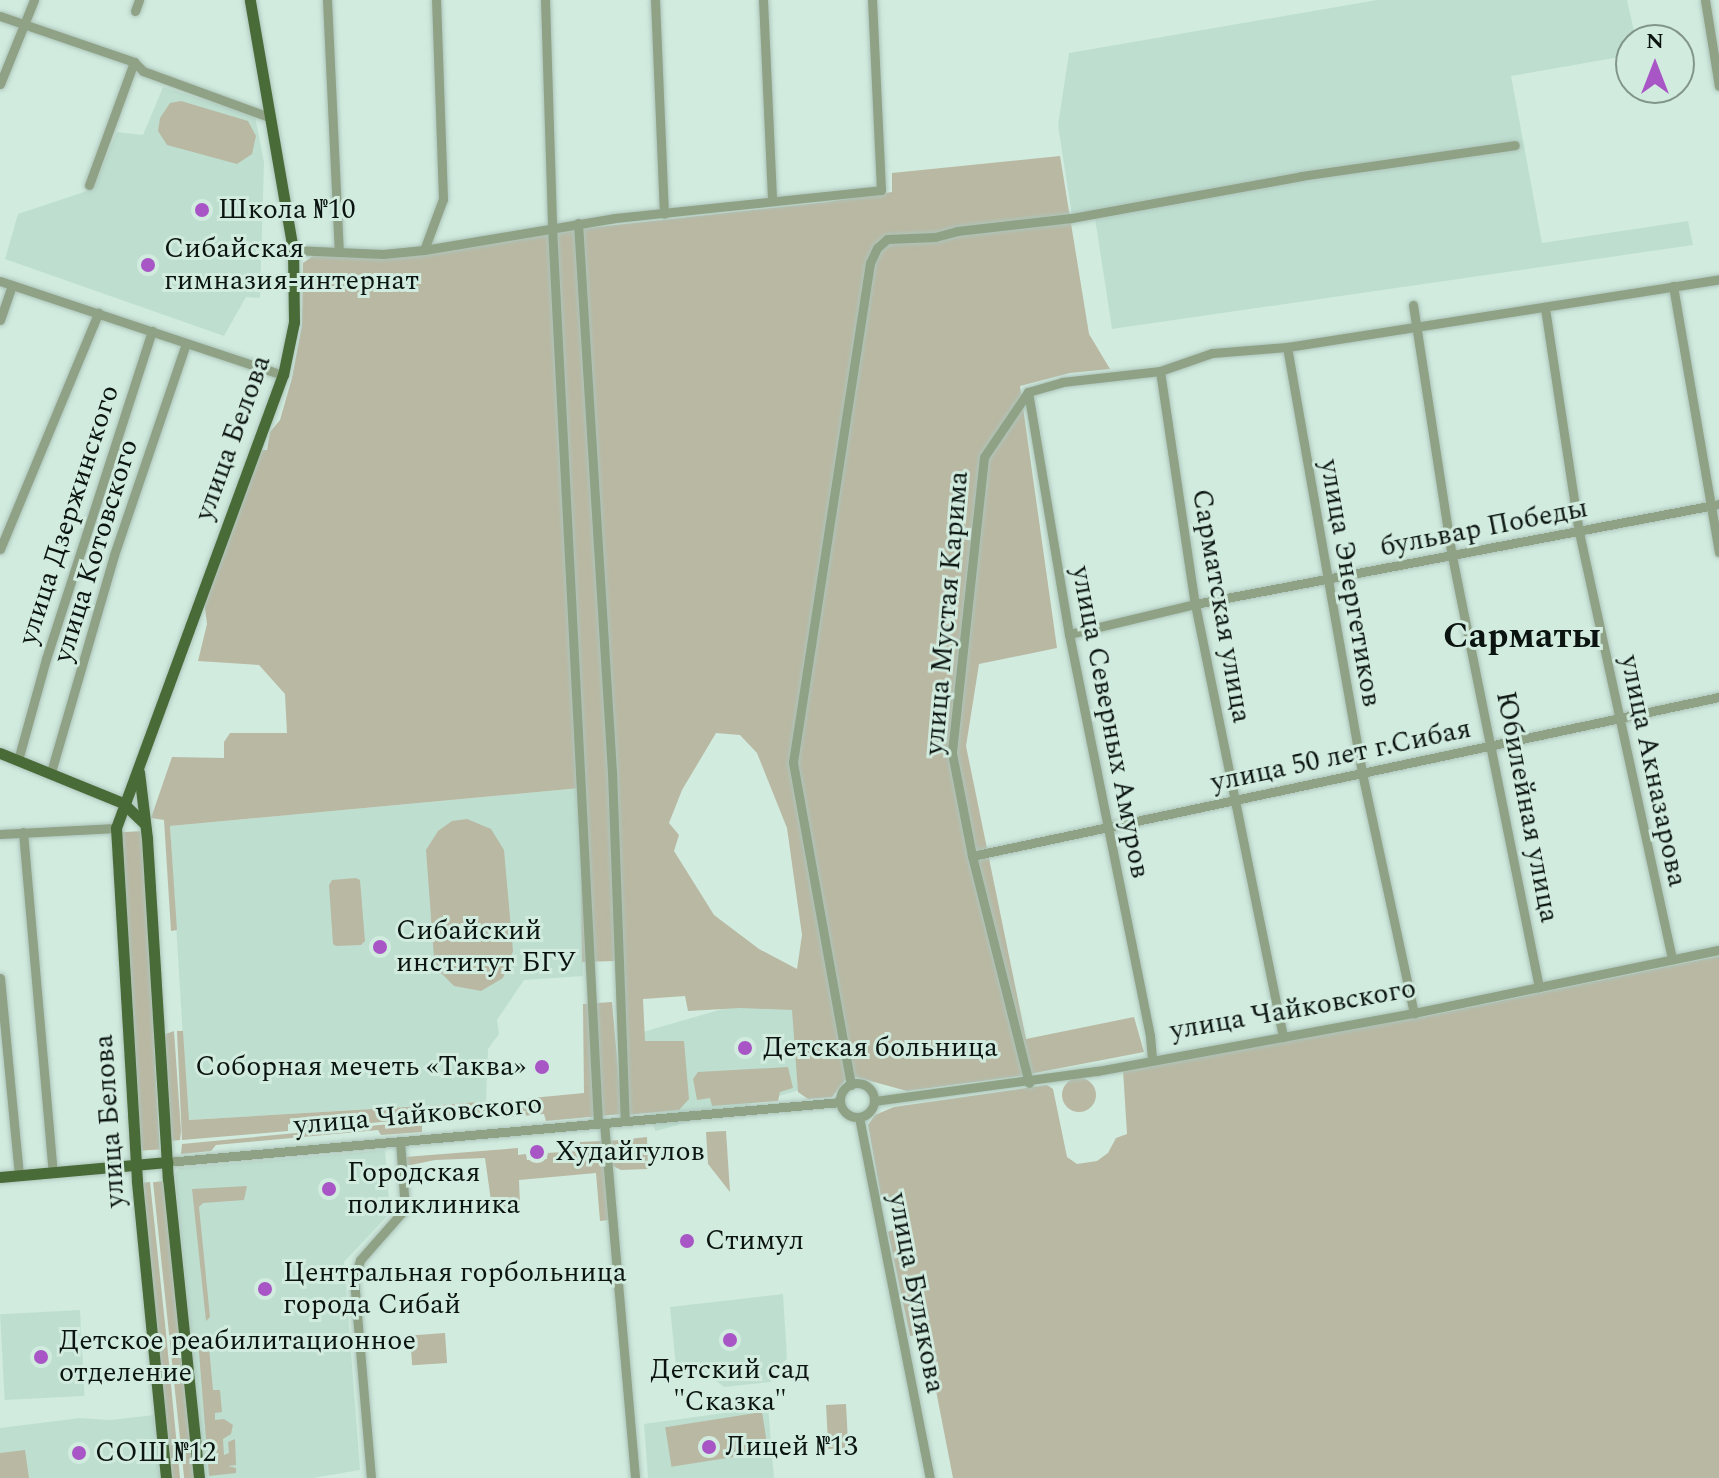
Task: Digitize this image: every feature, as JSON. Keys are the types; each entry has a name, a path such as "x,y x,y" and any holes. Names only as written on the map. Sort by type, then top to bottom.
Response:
{"main road":[{"name":"улица Белова","path":"166,1478 136,1164 116,828 283,375 294,322 293,250 250,0"},
{"path":"0,753 97,790 123,803 144,822"},
{"name":"улица Белова","path":"139,764 167,1162 199,1478"},
{"path":"97,790 111,806 116,828"},
{"path":"116,828 124,820 144,822"},
{"name":"улица Чайковского","path":"0,1177 167,1162"}],"street":[{"path":"0,84 34,0"},
{"path":"135,11 139,0"},
{"path":"327,0 339,251"},
{"path":"424,250 443,199 436,0"},
{"path":"545,0 552,227 601,1123 635,1478"},
{"path":"655,0 664,214"},
{"path":"763,0 772,201"},
{"path":"293,250 383,254 424,250 578,223 881,190 872,0"},
{"path":"1705,0 1719,86"},
{"path":"0,16 134,62 143,71 269,117"},
{"path":"89,185 134,62"},
{"path":"851,1085 793,762 870,263 877,248 887,239 935,237 957,231 1071,218 1301,176 1515,145"},
{"path":"578,223 612,772 625,1121"},
{"path":"1028,392 1062,382 1160,371 1212,353 1287,347 1719,279"},
{"path":"0,281 283,375"},
{"path":"0,320 12,285"},
{"path":"1673,286 1714,505 1719,552"},
{"name":"Юбилейная улица","path":"1413,305 1452,556 1539,987"},
{"name":"улица Акназарова","path":"1545,308 1579,532 1672,959"},
{"path":"0,549 98,313"},
{"name":"улица Дзержинского","path":"18,760 46,659 152,331"},
{"name":"улица Котовского","path":"51,772 114,555 186,344"},
{"name":"улица Энергетиков","path":"1287,347 1362,773 1414,1013"},
{"name":"Сарматская улица","path":"1160,371 1195,604 1283,1037"},
{"name":"улица Северных Амуров","path":"1028,392 1069,634 1150,1036 1152,1060"},
{"name":"улица Мустая Карима","path":"1028,392 984,457 952,753 972,856 1029,1083"},
{"name":"бульвар Победы","path":"1069,634 1195,604 1714,505"},
{"name":"улица 50 лет г.Сибая","path":"972,856 1719,697"},
{"path":"0,834 116,828"},
{"path":"23,832 53,1172"},
{"name":"улица Чайковского","path":"874,1101 1029,1083 1414,1013 1719,950"},
{"path":"0,978 19,1176"},
{"path":"851,1085 867,1087 874,1101 869,1112 859,1117 850,1116 840,1102 845,1088 851,1085"},
{"name":"улица Чайковского","path":"167,1162 840,1102"},
{"name":"улица Булякова","path":"859,1117 930,1478"},
{"path":"371,1478 354,1280 360,1260 405,1209 400,1141"}],"shaded area":[{"path":"1377,0 1627,0 1632,24 1615,24 1615,58 1511,76 1542,243 1688,221 1693,245 1112,329 1095,218 1073,222 1058,125 1069,53"},
{"path":"163,87 255,116 264,162 260,298 246,297 224,336 5,259 18,214 93,189 117,132 143,135"},
{"path":"181,101 248,121 256,136 252,154 237,164 167,145 158,131 160,118 170,103"},
{"path":"1060,156 1089,334 1110,369 1070,373 1020,386 1057,648 979,664 966,746 1026,1039 1134,1017 1144,1052 1019,1076 907,1091 856,1077 846,1079 832,1097 808,1099 798,1092 792,1010 740,1008 688,1011 685,996 643,999 645,1041 684,1041 689,1099 679,1110 626,1115 615,961 582,962 580,788 170,826 177,930 171,931 164,820 151,818 172,757 224,758 224,742 230,733 287,733 285,694 259,665 198,661 207,624 204,601 261,450 267,450 270,432 280,420 292,378 302,325 303,263 316,254 387,250 827,202 892,192 892,173","holes":["716,733 740,735 757,753 787,828 802,935 797,969 759,949 714,915 674,851 679,835 669,823 682,790"]},
{"name":"Сибайский институт БГУ","path":"580,788 583,976 524,980 497,1020 499,1034 488,1049 486,1102 188,1120 170,826"},
{"path":"467,819 491,829 504,850 513,951 503,978 481,991 454,986 438,970 434,958 426,850 438,831 452,821"},
{"path":"143,831 160,1150 138,1151 121,832"},
{"path":"332,880 360,880 365,941 361,945 336,946 333,944 329,885"},
{"path":"1719,956 1719,1478 953,1478 925,1334 910,1336 888,1232 895,1229 889,1200 881,1197 868,1125 875,1115 894,1107 1047,1085 1053,1089 1067,1157 1077,1164 1097,1161 1108,1153 1116,1138 1127,1134 1123,1070 1427,1016"},
{"path":"803,986 830,1081 655,1131 628,1036"},
{"path":"612,1002 622,1114 546,1121 544,1114 498,1118 500,1101 584,1093 583,1004"},
{"path":"174,1031 181,1131 180,1140 169,1141 163,1035"},
{"path":"177,1031 183,1031 189,1120 423,1106 422,1118 300,1130 299,1123 288,1124 288,1131 182,1140"},
{"path":"788,1067 793,1088 780,1092 778,1101 712,1106 710,1098 697,1100 693,1079 698,1072"},
{"path":"1079,1078 1091,1083 1096,1095 1091,1107 1079,1112 1067,1107 1062,1095 1067,1083"},
{"path":"491,1101 490,1110 476,1114 428,1118 428,1106"},
{"path":"422,1121 422,1132 381,1135 378,1130 216,1145 211,1151 181,1154 182,1144"},
{"path":"726,1131 730,1192 708,1164 706,1132"},
{"path":"647,1137 648,1169 621,1170 611,1165 609,1141"},
{"path":"602,1141 609,1220 600,1221 596,1173 519,1180 520,1205 492,1208 485,1158 435,1160 406,1166 405,1157 518,1148 518,1155 526,1154 527,1160 547,1159 547,1153 580,1151 580,1142"},
{"name":"Центральная горбольница города Сибай","path":"385,1150 390,1213 344,1262 360,1470 313,1478 204,1478 175,1174 179,1168"},
{"path":"164,1181 195,1478 184,1478 153,1182"},
{"path":"150,1182 180,1478 171,1478 140,1183"},
{"path":"247,1186 244,1200 203,1203 199,1207 210,1317 206,1321 192,1189"},
{"name":"Детский сад \"Сказка\"","path":"783,1294 787,1359 771,1372 771,1382 724,1387 696,1365 676,1367 670,1307"},
{"name":"Детское реабилитационное отделение","path":"80,1310 85,1396 5,1400 0,1314"},
{"path":"445,1333 447,1363 412,1365 410,1335"},
{"path":"208,1337 213,1390 220,1390 222,1412 215,1413 215,1420 224,1419 233,1425 231,1434 223,1439 224,1455 229,1453 228,1442 235,1439 236,1465 228,1466 236,1468 236,1473 209,1476 198,1340"},
{"path":"846,1404 848,1448 828,1449 826,1405"},
{"name":"Лицей №13","path":"768,1407 774,1478 648,1478 644,1424"},
{"path":"762,1412 768,1452 671,1467 665,1427"},
{"name":"СОШ №12","path":"154,1415 161,1478 0,1478 0,1428 80,1418 110,1420"},
{"path":"25,1450 29,1478 0,1478 0,1453"}],"place":[{"name":"Школа №10","path":"202,210"},
{"name":"Сибайская гимназия-интернат","path":"148,265"},
{"name":"Сибайский институт БГУ","path":"380,947"},
{"name":"Детская больница","path":"745,1048"},
{"name":"Соборная мечеть «Таква»","path":"542,1067"},
{"name":"Худайгулов","path":"537,1152"},
{"name":"Городская поликлиника","path":"329,1189"},
{"name":"Стимул","path":"687,1241"},
{"name":"Центральная горбольница города Сибай","path":"265,1289"},
{"name":"Детский сад \"Сказка\"","path":"730,1340"},
{"name":"Детское реабилитационное отделение","path":"41,1357"},
{"name":"Лицей №13","path":"709,1447"},
{"name":"СОШ №12","path":"79,1453"}],"district":[{"name":"Сарматы","path":"1522,637"}]}
